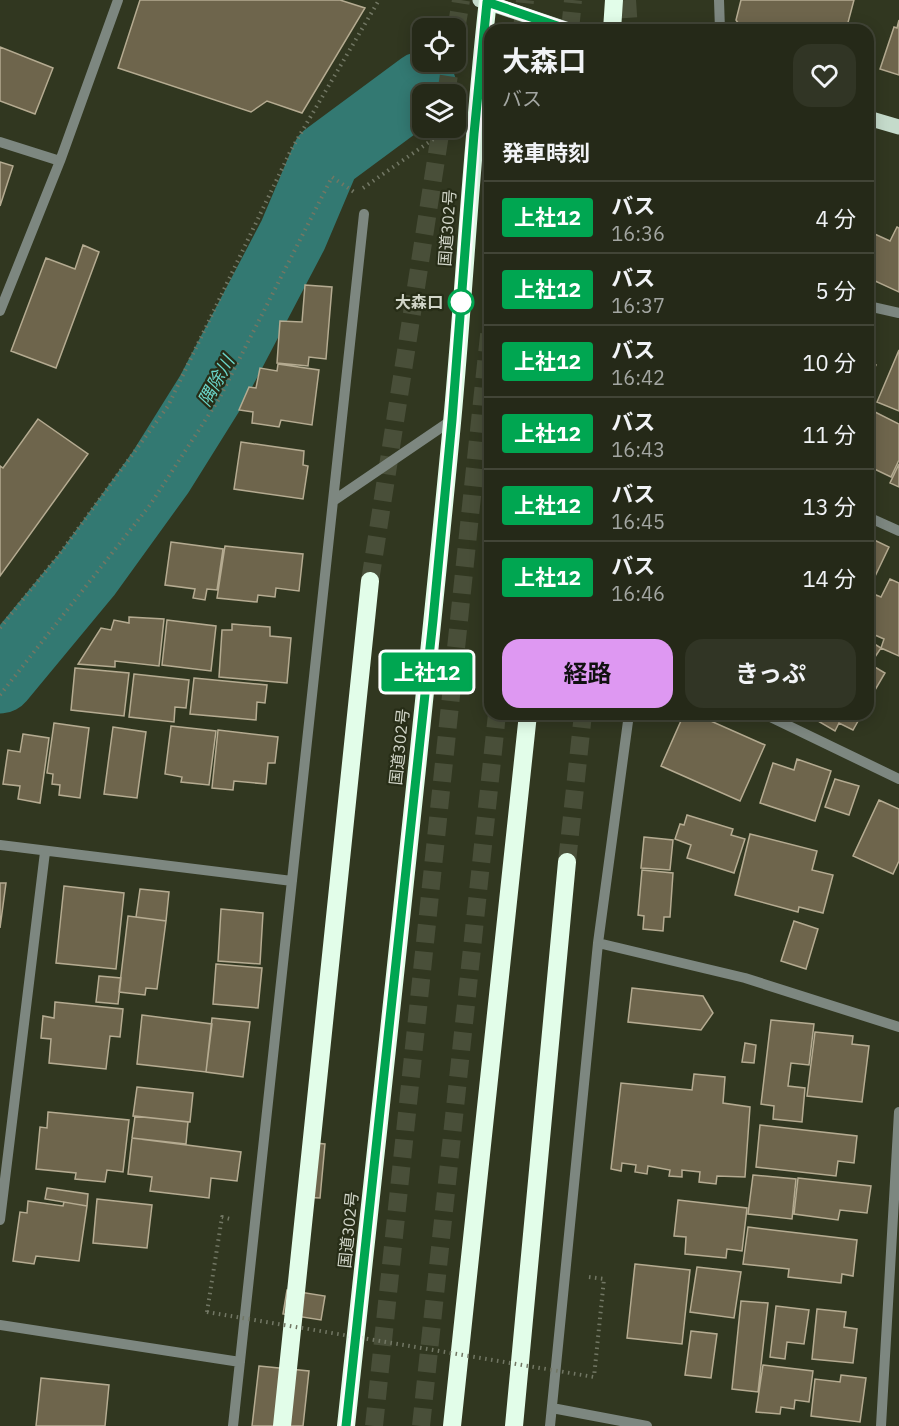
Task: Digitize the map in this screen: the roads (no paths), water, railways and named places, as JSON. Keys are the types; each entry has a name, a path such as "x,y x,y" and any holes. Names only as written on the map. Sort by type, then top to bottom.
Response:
{"highway":[{"path":"612,24 614,0"},
{"name":"国道302号","path":"346,1426 433,620 452,420 485,1"},
{"path":"282,1426 370,581"},
{"path":"452,1426 527,720"},
{"path":"513,1426 567,862"}],"main road":[{"path":"485,1 552,24"},
{"path":"874,119 899,127"}],"street":[{"path":"0,311 60,161 117,0"},
{"path":"719,0 720,24"},
{"path":"0,142 60,161"},
{"path":"233,1426 364,214"},
{"path":"874,307 899,313"},
{"path":"333,501 452,420"},
{"path":"874,520 899,531"},
{"path":"550,1426 598,943 627,720"},
{"path":"776,720 899,779"},
{"path":"0,845 292,881"},
{"path":"0,1220 45,852"},
{"path":"598,943 745,978 899,1027"},
{"path":"881,1426 899,1112"},
{"path":"0,1325 240,1362"},
{"path":"552,1408 647,1426"}],"waterway":[{"name":"隅除川","path":"0,679 87,574 160,473 210,393 293,235 326,157 412,93"}],"tunnel":[{"path":"458,18 461,0"},
{"path":"523,24 525,0"},
{"path":"571,24 573,0"},
{"path":"627,0 629,24"},
{"path":"448,84 449,72"},
{"path":"370,581 439,138"},
{"path":"374,1426 484,383"},
{"path":"421,1426 496,720"},
{"path":"567,862 582,720"}],"place":[{"name":"大森口","path":"461,302"}]}
